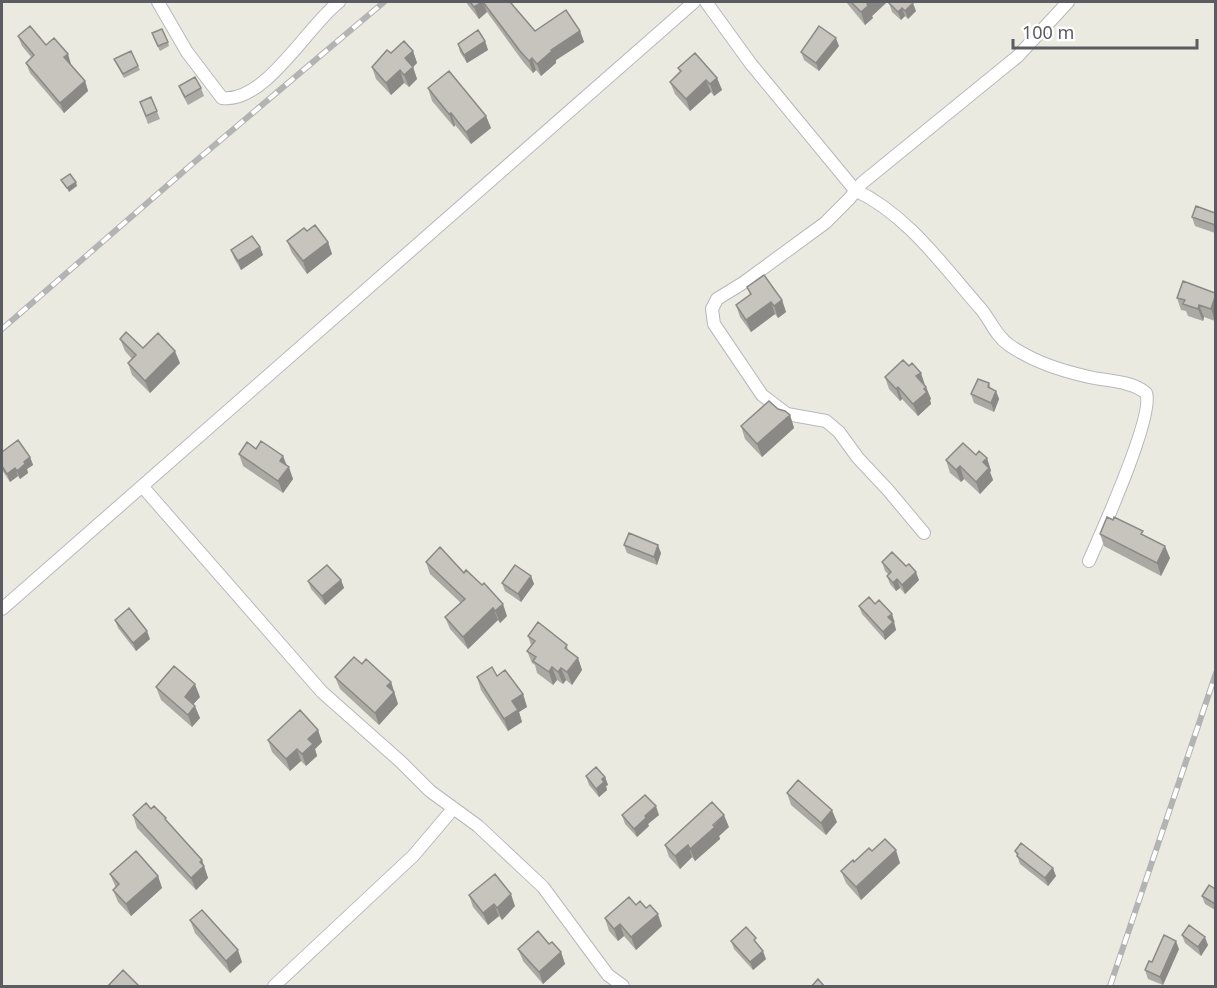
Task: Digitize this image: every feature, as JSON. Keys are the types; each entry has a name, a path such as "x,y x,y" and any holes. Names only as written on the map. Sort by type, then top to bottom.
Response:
{"street":[{"path":"158,2 187,52 222,98 230,99 256,88 335,2"},
{"path":"2,609 694,2"},
{"path":"706,2 751,64 855,190 879,202 909,228 984,312 994,330 1006,343 1034,361 1088,377 1131,386 1146,393 1147,404 1137,443 1118,495 1089,561"},
{"path":"924,533 858,458 839,432 826,421 787,414 762,395 714,324 712,309 717,299 743,283 825,223 855,190 1018,56 1068,2"},
{"path":"142,486 322,692 402,762 430,791 478,826 543,887 608,975 622,987"},
{"path":"274,987 413,856 453,809"}],"building":[{"path":"470,2 482,2 474,7"},
{"path":"483,2 510,2 535,31 566,10 580,31 551,50 537,64 532,58 529,61 520,51"},
{"path":"851,2 870,2 861,12"},
{"path":"889,3 913,3 905,11 902,8 898,12"},
{"path":"30,26 46,45 54,38 68,54 64,57 85,81 60,103 26,63 34,55 18,36"},
{"path":"819,26 836,38 816,63 801,52"},
{"path":"162,29 168,42 158,46 152,33"},
{"path":"478,30 485,41 464,55 458,44"},
{"path":"404,41 413,51 405,58 413,67 404,75 400,70 386,83 372,67 387,50 391,53"},
{"path":"131,51 138,66 123,74 114,59"},
{"path":"695,53 717,78 710,84 706,80 686,99 670,82 681,71 678,68"},
{"path":"449,71 486,116 466,132 428,88"},
{"path":"195,77 201,88 185,97 179,86"},
{"path":"151,97 157,111 146,116 140,102"},
{"path":"70,174 76,182 67,188 61,180"},
{"path":"1196,206 1215,213 1215,225 1192,217"},
{"path":"315,225 328,242 303,261 287,241 304,228 307,231"},
{"path":"252,236 260,247 238,261 231,250"},
{"path":"764,275 782,300 774,306 771,302 746,320 736,305 751,294 747,287"},
{"path":"1183,281 1215,293 1211,309 1199,305 1198,309 1183,304 1185,300 1177,298"},
{"path":"126,332 143,348 158,333 175,351 145,381 128,363 136,355 120,339"},
{"path":"903,360 909,366 912,363 921,373 916,376 926,387 924,389 927,392 913,404 898,387 896,389 885,377"},
{"path":"978,379 989,383 988,387 996,391 991,403 971,394"},
{"path":"769,401 790,415 757,444 741,426"},
{"path":"18,440 30,457 17,471 15,468 7,474 2,466 2,452"},
{"path":"261,441 283,456 280,461 289,467 278,481 239,454 247,442 256,449"},
{"path":"963,443 976,455 979,451 987,458 983,462 989,468 976,482 960,466 956,470 946,460"},
{"path":"1107,517 1113,520 1114,517 1143,531 1141,534 1165,546 1157,563 1100,534"},
{"path":"629,533 658,545 654,557 624,545"},
{"path":"440,547 464,573 466,570 482,585 484,583 503,604 495,611 493,608 463,637 445,617 465,599 426,562"},
{"path":"892,552 916,572 902,585 897,579 893,583 887,576 891,572 882,562"},
{"path":"327,565 341,580 322,596 308,581"},
{"path":"515,565 531,576 518,594 502,583"},
{"path":"869,597 875,604 879,600 892,614 888,617 893,622 883,632 859,606"},
{"path":"129,608 147,631 133,643 115,620"},
{"path":"538,622 567,645 565,648 578,658 567,672 561,668 558,672 552,667 549,672 533,661 536,657 527,651 535,641 528,636"},
{"path":"354,657 362,664 366,659 391,682 387,686 394,692 375,713 335,677"},
{"path":"174,666 195,684 185,697 195,706 188,715 156,687"},
{"path":"492,667 497,676 505,670 523,694 512,701 518,710 504,719 477,677"},
{"path":"300,710 318,730 308,739 313,744 302,754 297,749 286,759 268,740"},
{"path":"596,767 605,777 602,779 604,782 596,789 586,776"},
{"path":"798,780 832,810 821,823 787,793"},
{"path":"645,795 656,806 634,829 622,815"},
{"path":"712,802 724,815 713,825 715,827 690,849 688,845 675,856 665,845"},
{"path":"146,803 151,809 154,806 166,818 202,860 200,862 204,866 191,878 133,815"},
{"path":"885,839 896,850 856,887 841,871 869,848 872,851"},
{"path":"1021,843 1053,868 1045,878 1017,856 1015,851"},
{"path":"136,851 158,876 126,904 113,890 119,884 110,874"},
{"path":"495,874 511,894 497,908 494,904 483,913 469,895"},
{"path":"1209,885 1215,889 1215,904 1202,896"},
{"path":"629,897 636,905 640,901 646,908 650,905 658,914 631,937 620,924 614,929 605,918"},
{"path":"202,910 238,950 226,961 190,920"},
{"path":"1189,925 1205,937 1198,947 1182,935"},
{"path":"746,927 756,938 754,940 763,951 750,962 731,941"},
{"path":"538,931 549,944 552,942 561,952 539,972 518,949"},
{"path":"1164,935 1176,941 1160,977 1145,970 1149,961 1152,962"},
{"path":"123,970 140,987 107,987"},
{"path":"818,979 825,987 811,987"}],"railway":[{"path":"2,329 384,2"},
{"path":"1110,986 1216,673"}]}
